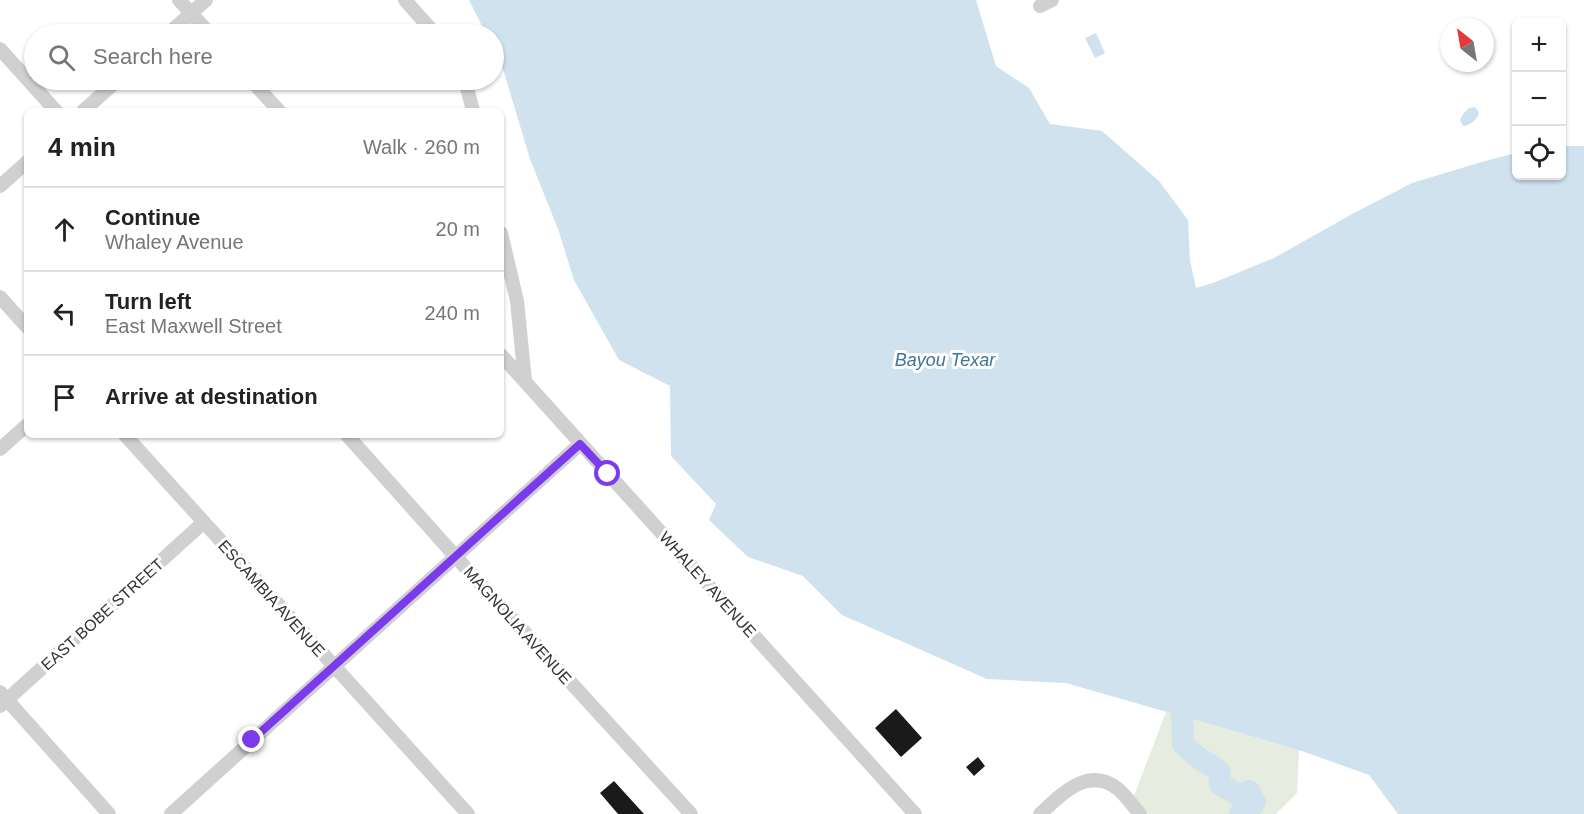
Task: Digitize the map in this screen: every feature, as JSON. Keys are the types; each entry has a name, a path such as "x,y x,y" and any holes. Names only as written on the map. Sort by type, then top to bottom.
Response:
{"street":[{"path":"179,0 201,24"},
{"path":"179,24 206,0"},
{"path":"405,0 426,24"},
{"path":"0,49 24,76"},
{"path":"37,90 53,108"},
{"path":"86,108 107,90"},
{"path":"260,90 276,108"},
{"path":"468,90 472,108"},
{"path":"0,186 24,165"},
{"path":"504,246 517,301 525,381"},
{"path":"0,297 24,324"},
{"name":"WHALEY AVENUE","path":"504,358 915,814"},
{"path":"0,449 24,428"},
{"name":"ESCAMBIA AVENUE","path":"128,438 466,813"},
{"name":"MAGNOLIA AVENUE","path":"350,438 691,814"},
{"path":"171,814 580,444"},
{"name":"EAST BOBE STREET","path":"2,700 204,522"},
{"path":"2,700 109,814"},
{"path":"1040,814 1070,788 1080,782 1090,780 1102,782 1117,789 1140,814"}],"shaded area":[{"path":"1166,712 1299,750 1297,793 1276,814 1148,814 1134,796"}],"water":[{"name":"Bayou Texar","path":"469,0 976,0 996,66 1029,88 1050,124 1102,131 1159,181 1188,220 1190,260 1196,288 1274,258 1412,183 1485,161 1512,154 1512,180 1566,180 1566,146 1584,146 1584,814 1398,814 1369,775 1299,750 1066,683 987,679 842,615 803,576 748,557 709,520 716,504 671,456 670,386 619,360 574,280 558,229 530,159 504,72 504,24 481,24"},
{"path":"1096,33 1105,53 1095,58 1085,38"},
{"path":"1475,107 1479,112 1477,117 1471,123 1463,126 1460,120 1463,114 1469,108"}],"building":[{"path":"896,709 922,738 901,757 875,728"},
{"path":"978,757 985,766 974,776 966,767"},
{"path":"614,781 644,814 618,814 600,793"}],"waterway":[{"path":"1182,717 1183,744 1196,756 1219,771 1220,784 1240,796 1249,791 1255,802 1247,813 1240,814"}],"route":[{"path":"252,740 580,444 608,474"}]}
